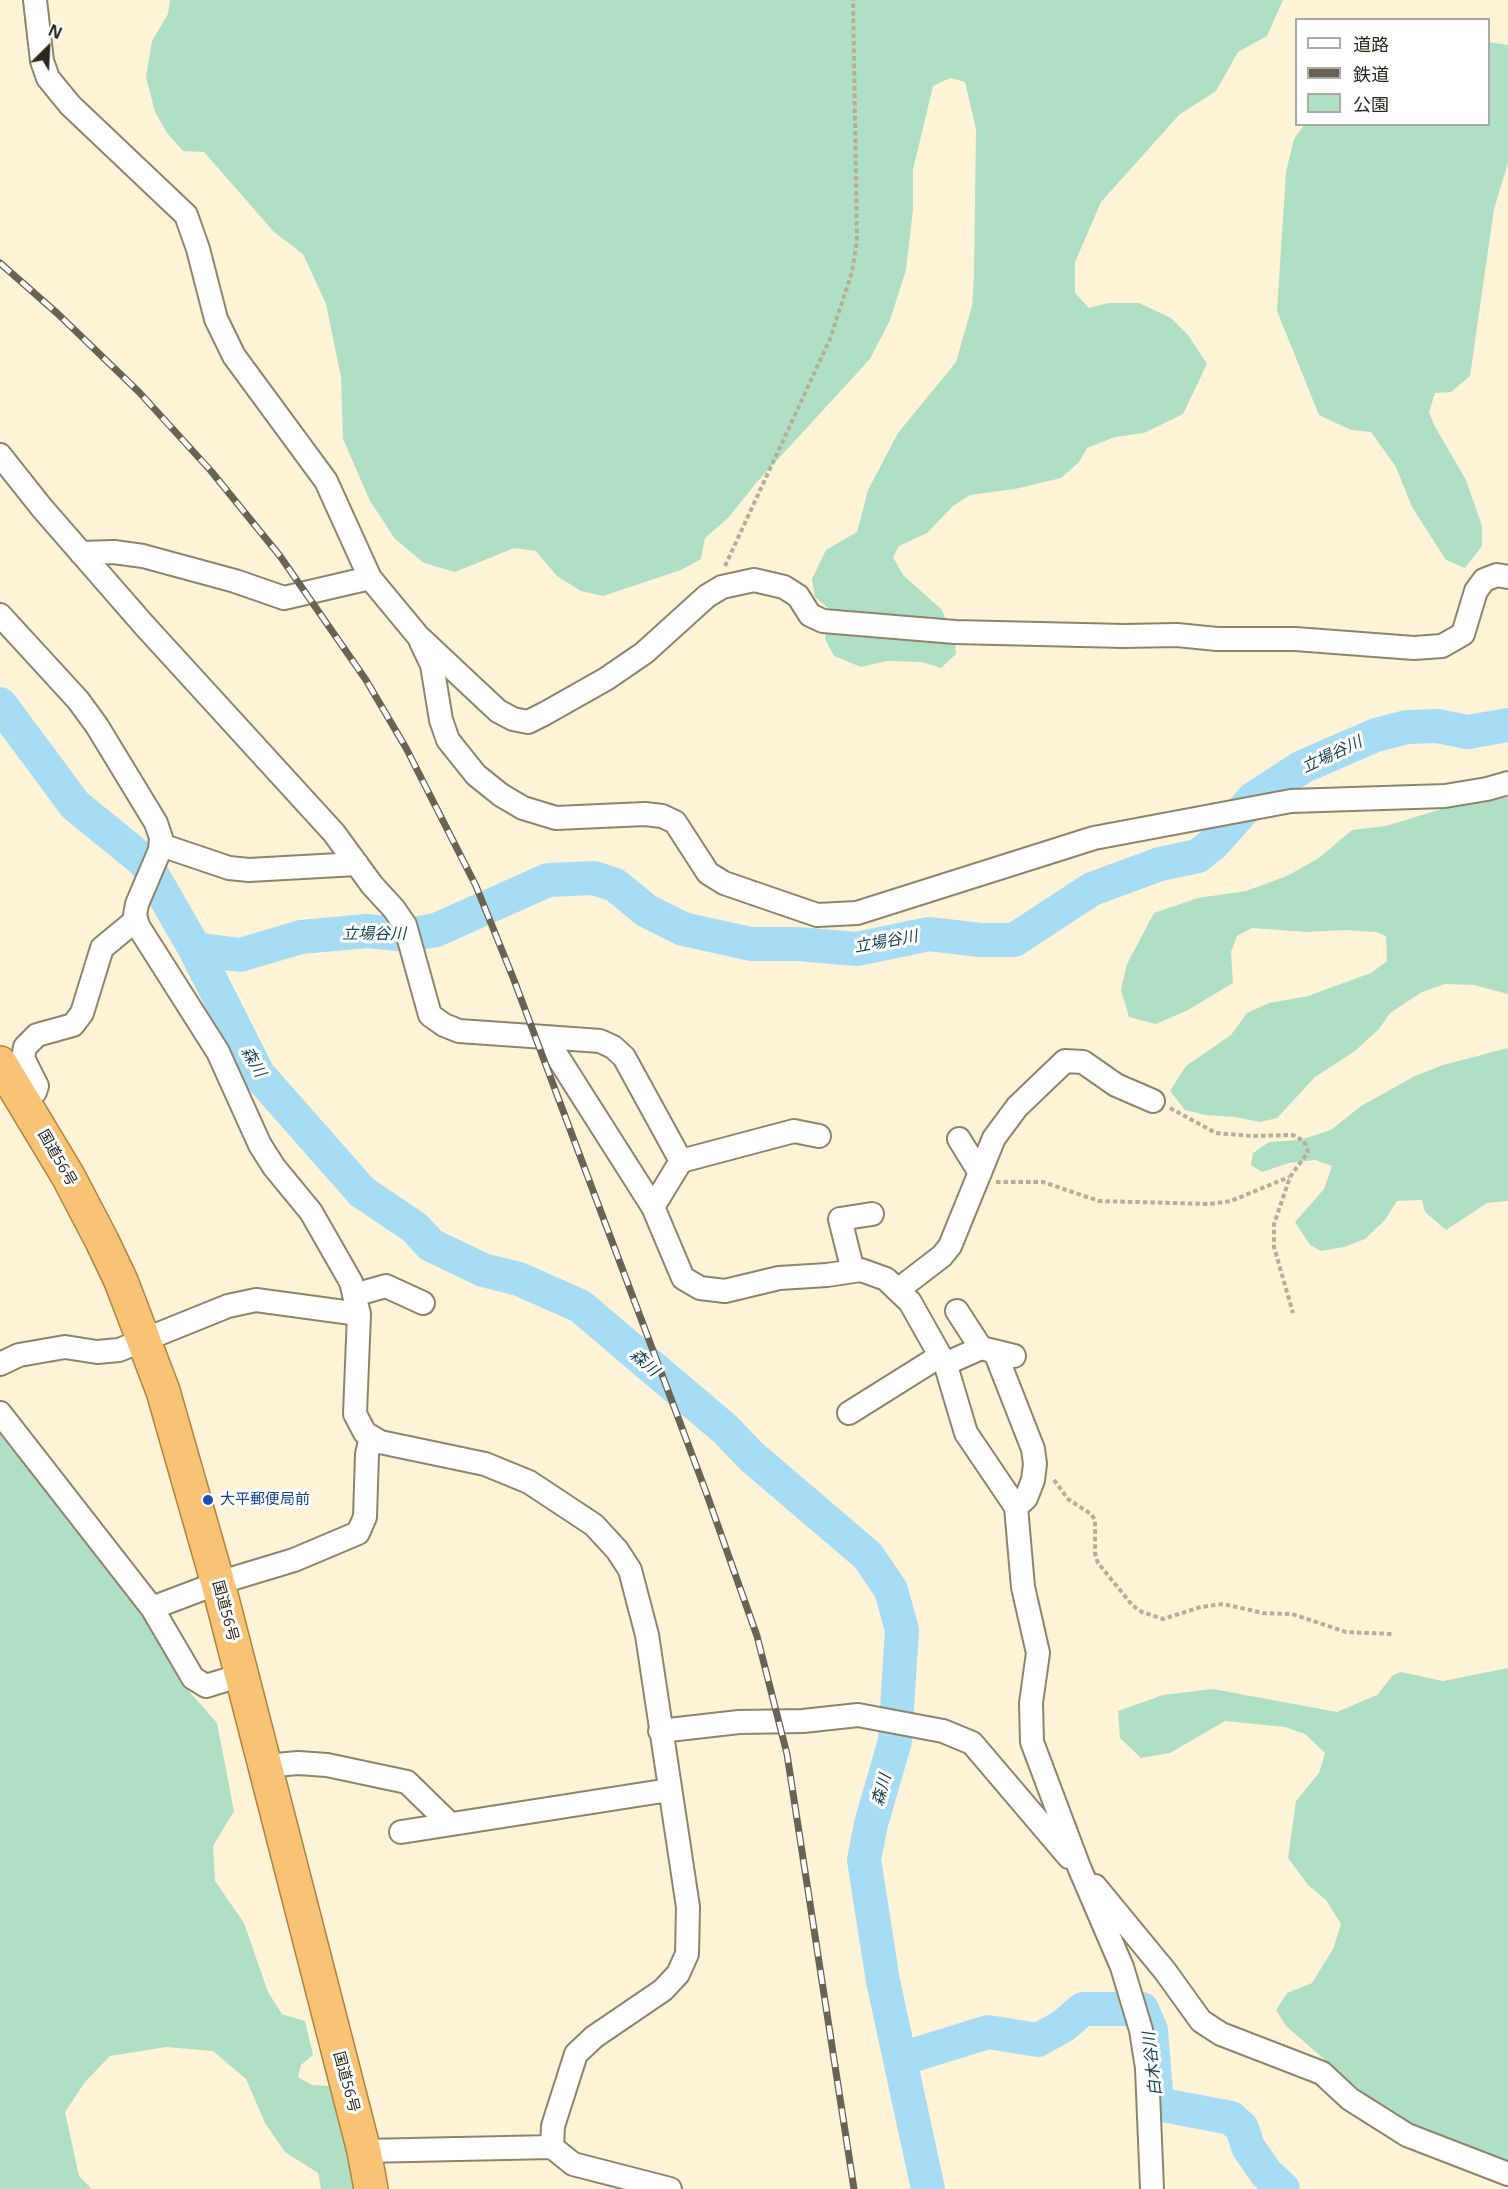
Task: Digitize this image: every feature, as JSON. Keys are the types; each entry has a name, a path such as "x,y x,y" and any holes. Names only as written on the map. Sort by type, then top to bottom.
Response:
{"highway":[{"name":"国道56号","path":"9,1088 68,1176 102,1241 163,1391 242,1675 364,2151 371,2189"}],"street":[{"path":"34,0 42,61 48,78 70,105 186,215 198,249 216,319 230,347 326,481 370,578 418,636 498,711 513,719 528,722 606,679 634,659 707,596 722,587 754,580 784,587 798,596 810,615 823,621 955,632 1295,639 1414,648 1442,646 1463,634 1476,591 1484,580 1497,575 1508,577"},
{"path":"0,455 81,553 334,833 405,925 430,1015 444,1025 459,1030 600,1041 613,1047 624,1057 681,1161"},
{"path":"81,553 114,552 143,556 236,581 284,598 370,578"},
{"path":"0,615 78,700 97,726 156,823 161,845 137,904 136,920 218,1052 260,1145 274,1167 311,1212 342,1261 356,1304 355,1414 365,1433 380,1442 485,1464 529,1482 594,1525 617,1550 630,1570 647,1635 688,1907 687,1954 678,1974 663,1990 594,2037 576,2054 553,2126 552,2147"},
{"path":"418,636 432,665 441,720 448,740 476,775 501,795 523,808 556,818 645,813 662,816 675,822 708,873 724,883 817,915 857,913 1094,838 1291,801 1445,796 1508,783"},
{"path":"161,845 229,868 249,870 357,864"},
{"path":"9,1088 35,1092 37,1086 23,1058 25,1047 37,1035 73,1025 82,1013 102,948 136,920"},
{"path":"545,1037 653,1208 683,1278 700,1288 725,1291 779,1278 853,1271 872,1272 898,1289 910,1302 943,1360 966,1433 1017,1507 1023,1587 1038,1653 1031,1703 1032,1742 1079,1868 1122,1967 1141,2030 1147,2068 1152,2189"},
{"path":"898,1289 942,1256 950,1246 994,1138 1004,1122 1065,1061 1074,1059 1083,1062 1116,1085 1153,1101"},
{"path":"653,1208 681,1161 794,1131 819,1136"},
{"path":"959,1139 980,1173"},
{"path":"853,1271 840,1219 872,1214"},
{"path":"0,1364 19,1355 65,1347 97,1352 119,1350 228,1306 256,1300 356,1304 387,1286 423,1303"},
{"path":"957,1311 997,1352 1034,1449 1035,1464 1026,1498 1017,1507"},
{"path":"849,1413 943,1360 997,1352"},
{"path":"0,1413 152,1608 193,1677 206,1686 242,1675"},
{"path":"152,1608 218,1583 294,1560 358,1533 365,1517 367,1454 370,1437"},
{"path":"660,1731 739,1722 803,1721 840,1716 881,1720 943,1731 972,1743 1165,1971 1200,2021 1221,2034 1322,2073 1350,2099 1407,2135 1508,2174"},
{"path":"265,1766 298,1763 327,1765 407,1782 450,1824"},
{"path":"401,1832 669,1790"},
{"path":"364,2151 552,2147 573,2164 670,2189"}],"path":[{"path":"722,587 725,566 830,339 852,272 857,240 853,0"},
{"path":"1153,1101 1216,1132 1252,1136 1293,1135 1304,1141 1308,1152 1290,1177 1274,1224 1274,1246 1293,1313"},
{"path":"980,1173 1001,1184 1043,1182 1099,1200 1210,1204 1231,1200 1290,1177"},
{"path":"1035,1464 1046,1471 1068,1499 1091,1514 1095,1520 1095,1553 1098,1563 1133,1606 1142,1612 1163,1619 1201,1607 1223,1604 1263,1613 1292,1614 1346,1632 1393,1635"}],"green space":[{"path":"170,0 1283,0 1267,36 1238,52 1216,91 1179,115 1101,202 1075,262 1075,293 1089,308 1108,303 1139,303 1171,318 1188,335 1207,364 1183,414 1144,433 1115,437 1087,448 1079,462 1061,478 1015,489 970,495 953,506 927,533 899,546 893,557 903,575 942,610 955,644 956,654 941,668 922,662 887,661 861,667 834,656 825,639 829,609 815,597 812,579 826,550 857,532 868,490 898,433 956,362 972,306 974,275 976,129 965,82 950,78 933,86 913,170 913,210 906,270 890,320 870,359 757,482 728,518 705,538 701,559 681,570 603,596 581,591 557,576 536,551 514,548 455,572 424,563 395,539 370,501 343,439 341,377 326,304 303,254 274,232 204,152 183,151 167,133 155,112 146,77 152,41 168,14"},
{"path":"1490,42 1508,45 1508,163 1494,209 1470,376 1451,392 1435,393 1429,412 1434,425 1466,480 1482,526 1482,546 1465,568 1446,560 1412,507 1396,467 1371,432 1351,430 1319,415 1277,311 1286,172 1294,139 1303,126 1490,126"},
{"path":"1508,797 1508,994 1474,985 1445,984 1422,992 1390,1013 1379,1029 1355,1051 1315,1077 1277,1118 1260,1122 1185,1110 1170,1091 1186,1066 1231,1035 1247,1013 1269,1003 1308,996 1371,973 1387,961 1386,936 1376,932 1345,930 1307,932 1252,928 1237,936 1231,952 1233,983 1188,1010 1156,1024 1129,1017 1121,990 1127,964 1154,913 1198,898 1246,891 1287,876 1319,858 1352,830 1386,826 1445,808"},
{"path":"1508,1048 1508,1201 1487,1203 1446,1230 1425,1212 1422,1200 1397,1201 1385,1220 1365,1239 1344,1247 1321,1251 1310,1245 1295,1222 1324,1189 1332,1166 1315,1160 1289,1163 1262,1172 1251,1165 1253,1153 1269,1142 1300,1140 1331,1130 1361,1106 1415,1076 1443,1065"},
{"path":"0,1420 149,1622 180,1681 217,1723 234,1811 213,1846 215,1881 244,1923 268,1992 282,2014 305,2021 313,2055 301,2065 298,2077 312,2085 329,2086 360,2189 321,2189 318,2173 285,2152 265,2123 246,2079 213,2051 166,2047 110,2056 85,2082 65,2112 79,2176 92,2189 0,2189"},
{"path":"1508,1668 1508,2169 1457,2147 1376,2104 1286,2026 1276,2010 1287,1993 1312,1983 1333,1949 1341,1924 1326,1900 1308,1885 1288,1858 1296,1801 1319,1773 1325,1753 1305,1734 1285,1727 1225,1721 1170,1753 1141,1758 1120,1738 1118,1711 1163,1695 1213,1689 1337,1712 1377,1695 1393,1675 1401,1672 1443,1681"}],"waterway":[{"name":"森川","path":"0,704 75,805 145,862 195,949 258,1074 362,1192 414,1227 431,1245 483,1270 519,1279 580,1306 725,1429 752,1457 868,1556 891,1590 902,1630 895,1741 871,1824 864,1860 883,1981 928,2189"},
{"name":"立場谷川","path":"195,949 240,955 301,937 367,931 409,935 436,930 548,880 594,878 615,885 647,911 683,929 751,944 797,944 857,949 929,934 980,940 1014,940 1092,889 1160,864 1198,856 1213,844 1253,799 1302,767 1376,735 1407,727 1437,726 1468,732 1508,725"},
{"name":"白木谷川","path":"901,2059 988,2032 1038,2040 1063,2026 1083,2009 1142,2009 1151,2030 1157,2104 1231,2118 1242,2128 1248,2147 1266,2173 1283,2189"}],"railway":[{"path":"0,263 58,314 139,392 211,471 280,556 366,680 406,748 476,886 514,980 706,1492 757,1636 787,1754 854,2189"}],"place":[{"name":"大平郵便局前","path":"208,1500"}]}
